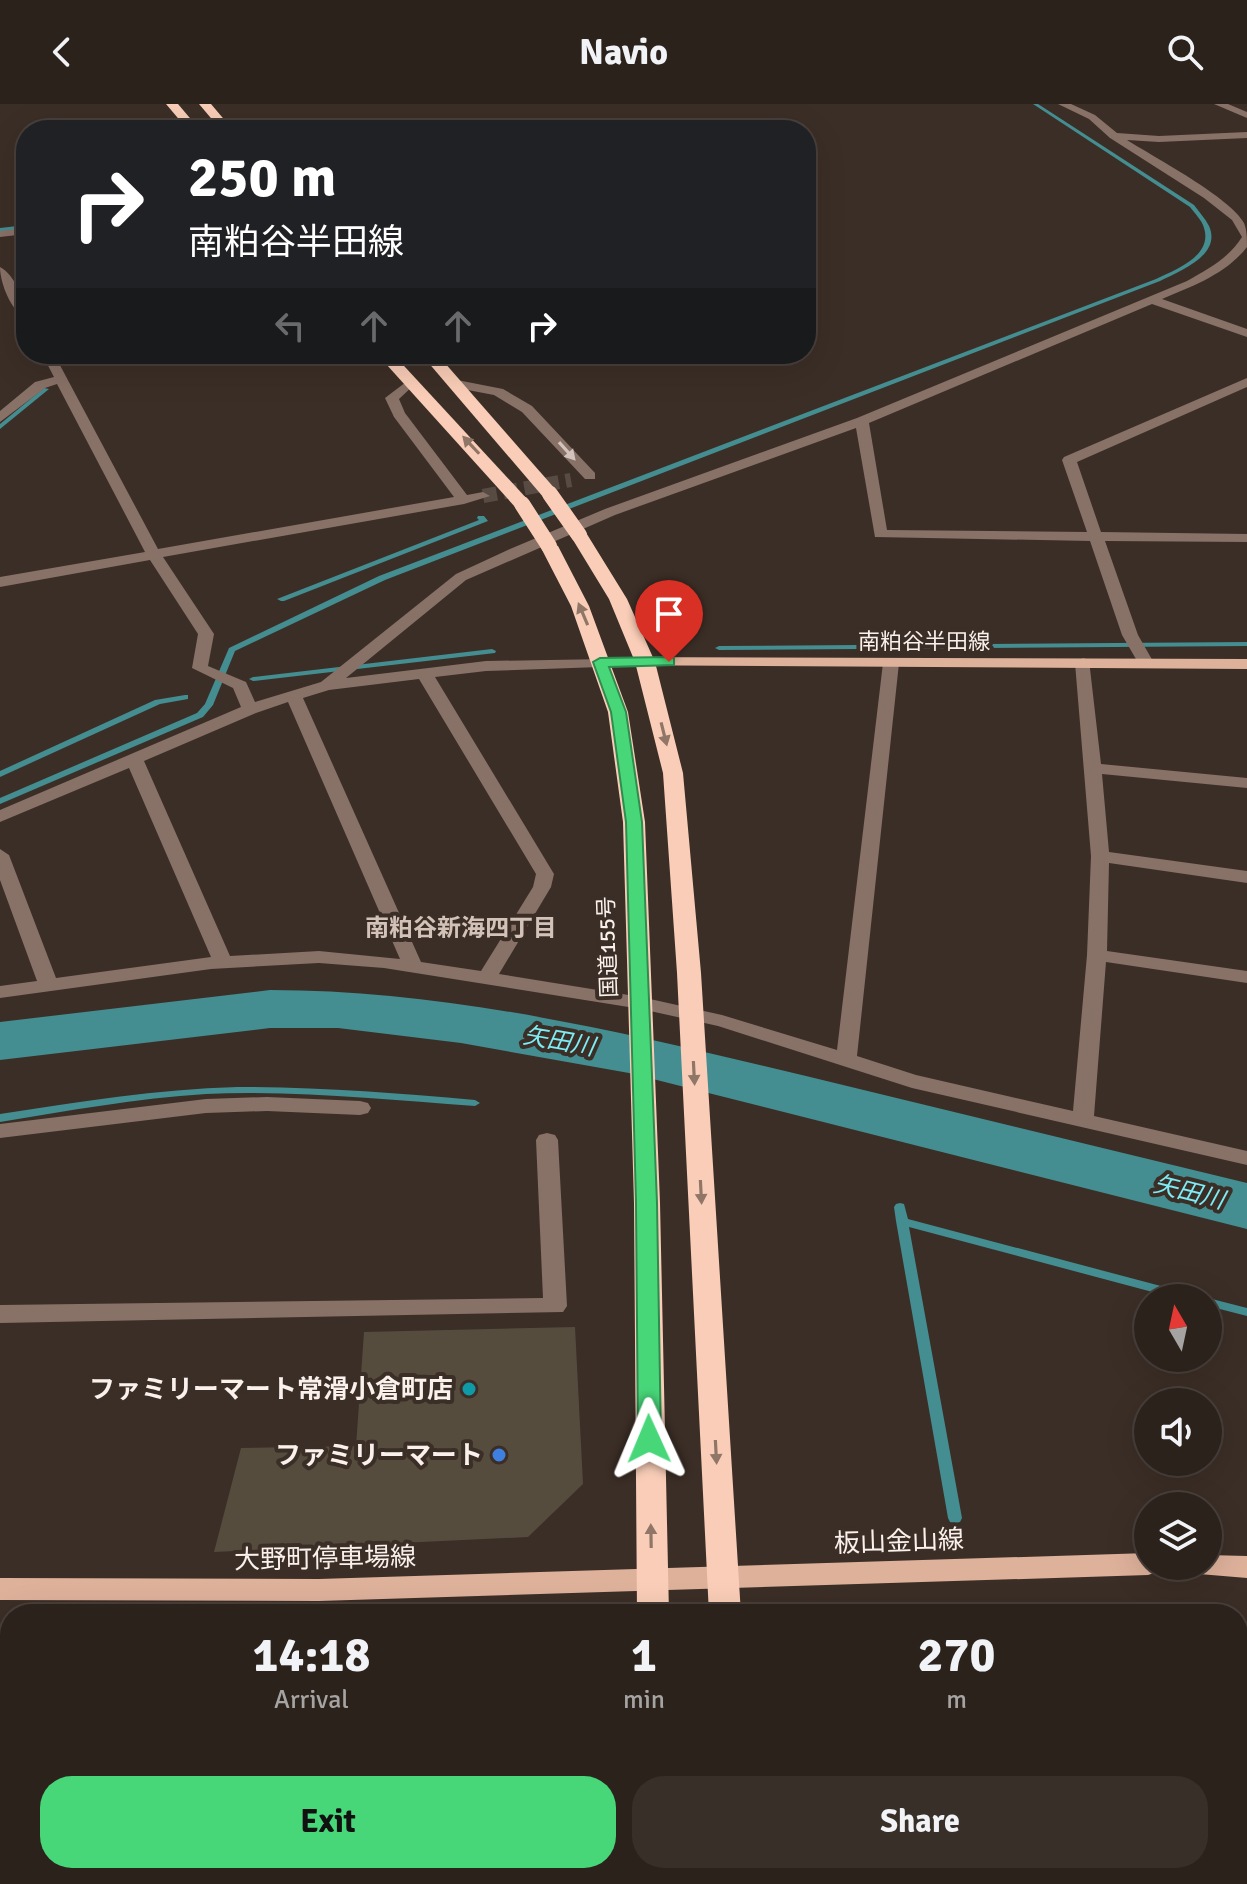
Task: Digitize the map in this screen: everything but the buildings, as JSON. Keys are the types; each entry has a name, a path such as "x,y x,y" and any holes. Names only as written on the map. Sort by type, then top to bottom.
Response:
{"highway":[{"path":"172,104 186,120"},
{"path":"205,104 219,120"},
{"name":"国道155号","path":"394,364 522,504 549,546 580,606 618,712 631,796 642,1012 653,1604"},
{"path":"438,364 550,494 618,599 645,662 673,773 697,1114 724,1604"}],"main road":[{"name":"南粕谷半田線","path":"600,662 1247,664"},
{"name":"板山金山線","path":"652,1579 1134,1564"},
{"path":"1222,1566 1247,1567"},
{"name":"大野町停車場線","path":"0,1589 319,1590 652,1579"}],"street":[{"path":"327,685 461,577 610,512 862,421 1152,300 1212,272 1242,247 1247,237 1236,218 1218,203 1114,136 1096,115 1063,104"},
{"path":"1219,104 1247,115"},
{"path":"1114,136 1167,139 1247,135"},
{"path":"0,270 16,298"},
{"path":"1152,300 1247,333"},
{"path":"54,364 154,555 206,634 200,668 240,685 250,709"},
{"path":"0,418 40,385 62,379"},
{"path":"1146,663 1130,635 1069,460 1247,382"},
{"path":"410,383 392,398 399,414 464,500"},
{"path":"457,384 498,392 527,409 590,476"},
{"path":"862,421 880,534 1247,538"},
{"path":"0,582 483,496"},
{"path":"0,817 250,709 327,685 548,662 600,662"},
{"path":"846,1058 891,663"},
{"path":"1083,663 1100,856 1097,955 1083,1118"},
{"path":"424,673 545,874 542,887 487,978"},
{"path":"293,695 414,968"},
{"path":"134,759 223,963"},
{"path":"1092,768 1247,783"},
{"path":"0,855 49,985"},
{"path":"1100,856 1247,877"},
{"path":"1097,955 1247,977"},
{"path":"0,992 223,963 319,957 384,962 487,978 846,1058 912,1081 1247,1158"},
{"path":"0,1131 62,1121 206,1106 267,1104 360,1108"},
{"path":"0,1314 555,1306 547,1140"}],"waterway":[{"path":"0,801 200,715 209,705 232,650 382,578 1158,280 1201,254 1209,238 1204,222 1192,206 1035,104"},
{"path":"0,230 16,228"},
{"path":"0,427 46,389"},
{"path":"281,599 484,521 481,518"},
{"path":"719,648 1247,644"},
{"path":"253,679 492,651"},
{"path":"0,774 158,702 185,697"},
{"name":"矢田川","path":"0,1041 270,1009 338,1009 461,1024 629,1053 1247,1206"},
{"path":"0,1118 148,1096 237,1090 475,1103"},
{"path":"900,1207 902,1221"},
{"path":"902,1221 1138,1284"},
{"path":"902,1221 955,1518"},
{"path":"1222,1306 1247,1312"}],"tunnel":[{"path":"483,496 571,480"}],"place":[{"name":"ファミリーマート常滑小倉町店","path":"469,1389"},
{"name":"ファミリーマート","path":"499,1455"}],"district":[{"name":"南粕谷新海四丁目","path":"461,928"}],"route":[{"path":"649,1439 647,1203 634,822 618,712 600,662 669,662"}]}
